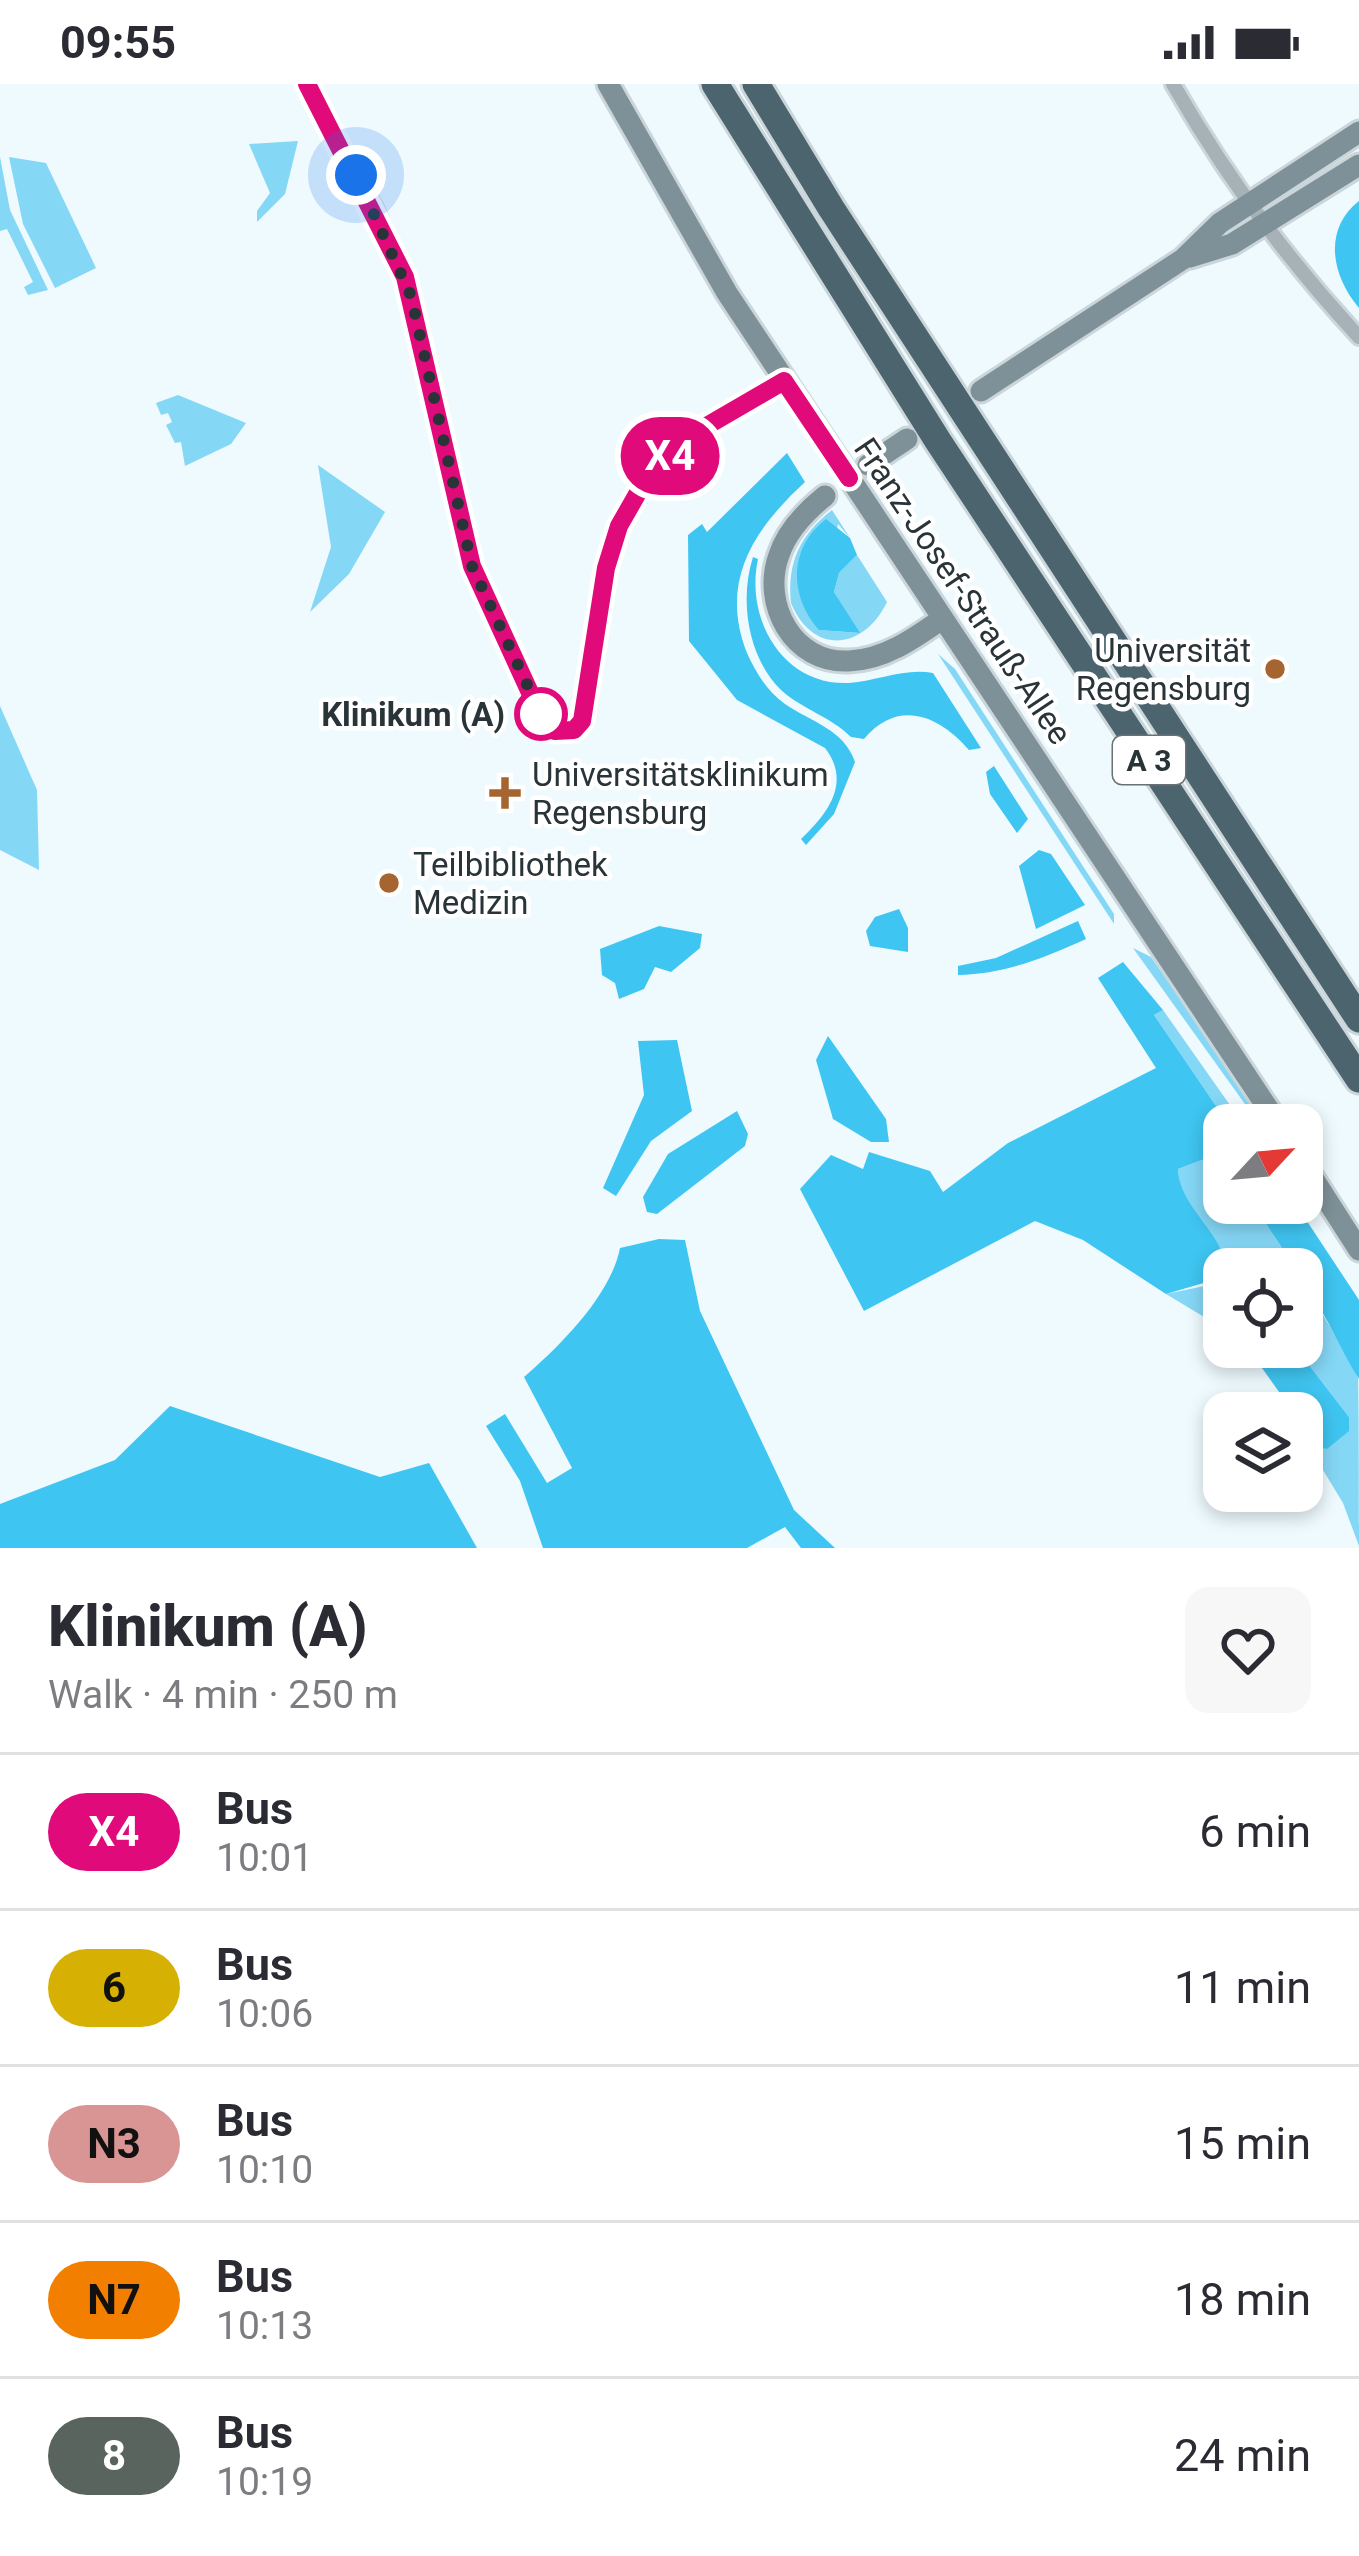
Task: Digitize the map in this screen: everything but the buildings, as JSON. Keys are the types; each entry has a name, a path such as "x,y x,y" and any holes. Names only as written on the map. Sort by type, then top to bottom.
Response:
{"highway":[{"name":"A 3","path":"715,84 928,426 1359,1079"},
{"name":"A 3","path":"756,84 831,208 1359,1019"}],"street":[{"path":"308,84 405,277 472,566 532,697 555,731 574,730 582,721 606,568 619,526 639,491 698,431 784,381"},
{"name":"Franz-Josef-Strauß-Allee","path":"608,84 691,236 784,381 1265,1104"},
{"path":"1173,84 1263,227 1359,337"},
{"path":"981,391 1184,259 1248,206 1359,132"},
{"path":"1184,259 1263,227 1359,165"},
{"path":"868,464 907,439"},
{"path":"825,496 787,538 773,577 782,621 801,647 829,660 859,661 883,654 943,619"},
{"path":"1323,1194 1359,1250"}],"shaded area":[{"path":"298,141 285,194 257,222 257,211 270,193 249,144"},
{"path":"0,157 10,210 48,290 28,295 24,287 33,282 7,229 0,231"},
{"path":"9,157 46,163 96,268 55,288 23,224"},
{"path":"1359,201 1359,308 1342,281 1335,253 1340,225"},
{"path":"178,395 246,423 231,444 185,466 181,442 175,443 166,425 172,422 168,413 161,415 156,403"},
{"path":"787,453 805,482 756,538 739,580 737,603 747,653 763,681 785,704 835,734 855,762 834,814 806,845 801,839 833,797 833,761 825,748 737,700 689,641 688,535 702,524 707,532"},
{"path":"318,465 385,512 349,574 310,612 331,547"},
{"path":"832,510 850,538 838,524 819,630 859,633 834,592 839,573 857,555 887,602 865,630 852,637 839,640 812,632 791,603 791,575 798,550"},
{"path":"826,519 850,538 857,555 839,573 834,592 860,633 819,630 802,602 799,558"},
{"path":"753,557 758,559 755,581 763,625 787,661 825,681 849,683 933,673 981,748 969,750 944,727 917,716 890,719 864,739 851,737 781,690 761,662 749,628 747,591"},
{"path":"938,654 955,669 1114,914 1114,924"},
{"path":"0,706 37,790 39,870 0,850"},
{"path":"994,766 1028,819 1017,833 990,794 986,772"},
{"path":"1039,850 1051,854 1085,905 1036,929 1019,866"},
{"path":"899,909 908,928 908,952 870,946 866,931 875,917"},
{"path":"1078,921 1086,939 1024,964 958,975 958,966 996,958"},
{"path":"659,926 702,934 700,948 671,972 655,967 644,989 619,999 615,983 602,975 600,949"},
{"path":"1133,948 1151,957 1254,1104 1245,1104"},
{"path":"1123,962 1163,1010 1154,1015 1215,1104 1203,1104 1203,1160 1178,1169 1187,1198 1220,1248 1203,1248 1203,1283 1166,1294 1083,1240 1035,1221 864,1311 800,1189 831,1155 863,1169 869,1152 930,1171 943,1192 1008,1143 1156,1068 1098,978"},
{"path":"1163,1010 1229,1104 1215,1104 1154,1015"},
{"path":"828,1036 886,1119 889,1142 871,1142 833,1119 816,1060"},
{"path":"677,1040 692,1111 651,1141 616,1196 603,1188 644,1095 638,1041"},
{"path":"737,1111 748,1134 745,1146 657,1214 647,1212 643,1197 668,1154"},
{"path":"1203,1160 1203,1223 1185,1196 1178,1169"},
{"path":"1203,1224 1266,1224 1282,1248 1218,1248"},
{"path":"1266,1224 1309,1224 1359,1300 1359,1379 1323,1314 1323,1248 1282,1248"},
{"path":"659,1239 685,1240 700,1311 794,1510 835,1548 801,1548 785,1527 747,1548 543,1548 520,1481 486,1426 505,1414 547,1483 572,1468 524,1377 595,1301 620,1248"},
{"path":"1203,1286 1203,1316 1166,1294"},
{"path":"1323,1316 1358,1378 1359,1546 1343,1503 1323,1470 1323,1449 1349,1417 1311,1368 1323,1368"},
{"path":"1262,1368 1311,1368 1349,1417 1349,1431 1323,1449 1323,1392 1279,1392"},
{"path":"170,1406 380,1477 429,1463 477,1548 0,1548 0,1504 115,1460"}],"bus line":[{"name":"X4","path":"307,84 375,208 405,277 472,566 544,721 555,731 574,730 587,706 606,568 619,526 639,491 698,431 784,381 849,478"}],"place":[{"name":"Universität Regensburg","path":"1275,669"},
{"name":"Klinikum (A)","path":"541,714"},
{"name":"Universitätsklinikum Regensburg","path":"505,793"},
{"name":"Teilbibliothek Medizin","path":"389,883"}],"route":[{"path":"356,175 391,241 411,296 472,566 544,721 541,714"}]}
